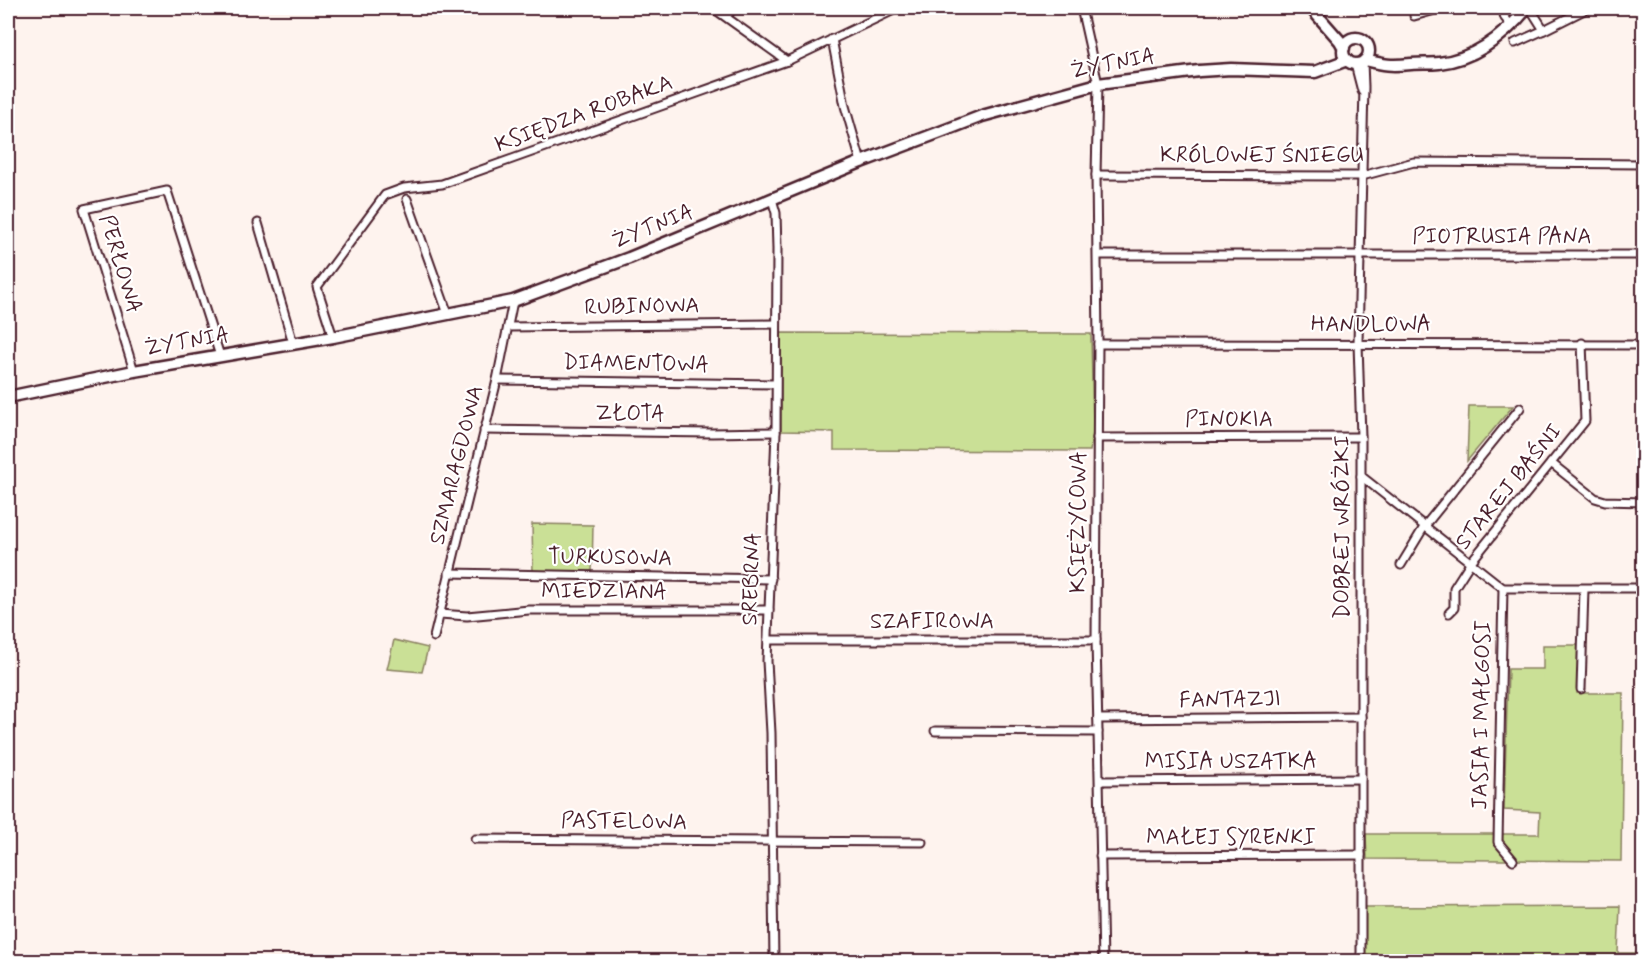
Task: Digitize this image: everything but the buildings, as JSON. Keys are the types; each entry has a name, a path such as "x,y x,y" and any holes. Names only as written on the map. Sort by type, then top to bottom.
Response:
{"street":[{"path":"713,8 788,61"},
{"path":"726,16 735,8"},
{"name":"KSIĘDZA ROBAKA","path":"333,337 317,287 385,195 404,188 442,184 788,61 884,10 898,8"},
{"name":"KSIĘŻYCOWA","path":"1081,8 1098,84 1096,640 1103,962"},
{"path":"1414,16 1442,8"},
{"path":"1502,8 1505,18 1512,26"},
{"path":"1313,10 1355,56 1388,66 1439,63 1467,55 1496,39 1529,8 1544,30"},
{"path":"1515,43 1588,8"},
{"path":"1313,10 1342,34 1365,41 1355,56"},
{"name":"ŻYTNIA","path":"8,397 134,371 333,337 513,301 630,258 861,162 982,116 1098,84 1199,70 1302,71 1336,57 1355,56 1347,42 1353,38"},
{"path":"832,39 845,106 861,162"},
{"name":"DOBREJ WRÓŻKI","path":"1355,56 1363,93 1358,343 1361,437 1361,962"},
{"name":"KRÓLOWEJ ŚNIEGU","path":"1096,175 1362,176 1414,162 1644,164"},
{"name":"PERŁOWA","path":"134,371 84,209 167,191 220,356"},
{"path":"407,199 448,314"},
{"name":"SREBRNA","path":"772,199 776,213 776,432 767,661 773,841 774,962"},
{"path":"258,224 293,344"},
{"name":"PIOTRUSIA PANA","path":"1098,255 1644,255"},
{"name":"SZMARAGDOWA","path":"434,637 513,301"},
{"name":"RUBINOWA","path":"508,327 776,324"},
{"name":"HANDLOWA","path":"1098,344 1582,343 1644,345"},
{"name":"STAREJ BAŚNI","path":"1449,613 1454,608 1454,588 1470,563 1585,421 1582,343"},
{"name":"DIAMENTOWA","path":"496,380 775,384"},
{"path":"1401,565 1424,527 1520,408"},
{"name":"ZŁOTA","path":"484,430 776,432"},
{"name":"PINOKIA","path":"1097,438 1361,437"},
{"path":"1551,464 1595,498 1605,501 1644,502"},
{"path":"1361,476 1503,588 1644,588"},
{"name":"TURKUSOWA","path":"449,573 771,579"},
{"name":"JASIA I MAŁGOSI","path":"1503,588 1498,842 1514,860"},
{"path":"1581,689 1584,589"},
{"name":"MIEDZIANA","path":"440,614 467,616 529,610 769,610"},
{"name":"SZAFIROWA","path":"768,640 1096,640"},
{"name":"FANTAZJI","path":"1098,719 1361,717"},
{"path":"935,731 1098,732"},
{"name":"MISIA USZATKA","path":"1100,781 1361,779"},
{"name":"PASTELOWA","path":"475,839 922,842"},
{"name":"MAŁEJ SYRENKI","path":"1100,856 1361,855"}],"green space":[{"path":"781,333 1091,334 1093,432 1090,451 834,450 834,432 781,431"},
{"path":"1469,406 1513,406 1467,461"},
{"path":"532,524 593,525 592,573 533,572"},
{"path":"394,640 428,648 422,672 387,669"},
{"path":"1543,645 1579,645 1577,693 1623,693 1621,861 1367,859 1366,834 1539,834 1540,812 1504,810 1508,669 1543,669"},
{"path":"1620,906 1618,953 1644,953 1643,962 1364,962 1365,907"}]}
